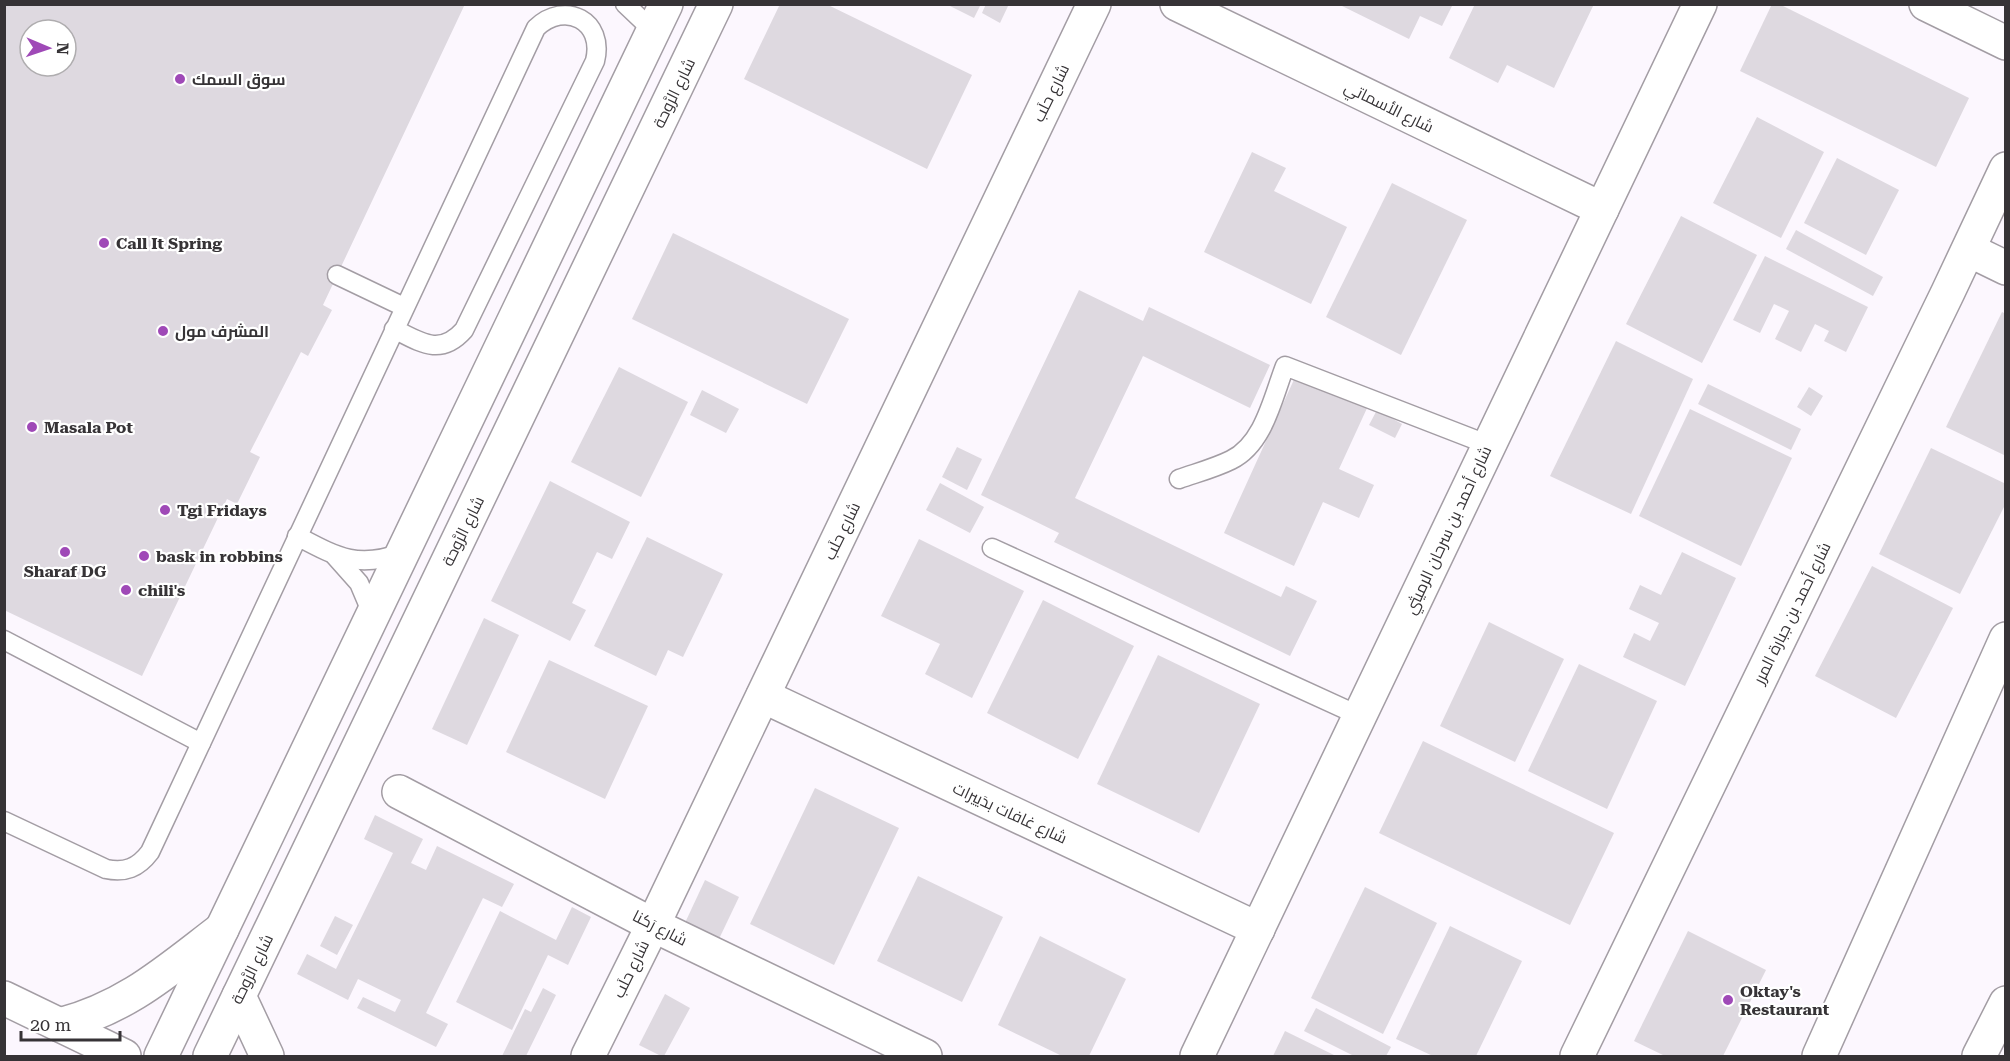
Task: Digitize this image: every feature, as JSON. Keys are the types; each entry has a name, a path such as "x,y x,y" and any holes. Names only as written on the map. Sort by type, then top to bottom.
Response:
{"street":[{"path":"161,1056 666,4"},
{"name":"شارع الرَّوحة","path":"210,1056 716,4"},
{"name":"شارع حلَب","path":"588,1056 1094,4"},
{"name":"شارع الأسماتي","path":"1176,4 1602,209"},
{"name":"شارع أحمد بن سرحان الرميثي","path":"1197,1056 1700,4"},
{"path":"1926,4 2006,43"},
{"name":"شارع أحمد بن جبارة المرر","path":"1577,1056 1969,250 2006,169"},
{"path":"1969,250 2006,268"},
{"path":"1819,1056 2006,639"},
{"name":"شارع غافات بدَييرات","path":"763,696 1258,929"},
{"name":"شارع رَكنا","path":"399,792 653,925 925,1056"},
{"path":"60,1025 89,1018 115,1006 140,991 222,929"},
{"path":"239,996 267,1056"},
{"path":"4,998 124,1056"},
{"path":"1979,1056 2006,1003"}],"lane":[{"path":"625,4 652,33"},
{"path":"4,821 106,870 116,871 136,867 150,852 404,307 536,28 554,15 575,16 585,22 592,29 596,40 595,61 464,330 449,342 431,345 394,329"},
{"path":"338,275 404,307"},
{"path":"1179,479 1231,460 1246,451 1259,432 1285,366 1489,445"},
{"path":"297,536 335,556 369,561 386,559 402,553"},
{"path":"992,548 1360,716"},
{"path":"335,556 359,583 373,616"},
{"path":"4,640 201,743"}],"building":[{"name":"المشرف مول","path":"4,4 465,4 323,305 332,310 308,356 301,352 250,452 260,457 237,504 227,499 142,676 4,610"},
{"path":"780,4 826,4 972,75 927,169 744,79"},
{"path":"946,4 981,4 974,18"},
{"path":"986,4 1009,4 1000,23 982,13"},
{"path":"1338,4 1453,4 1442,26 1420,16 1409,39"},
{"path":"1475,4 1594,4 1554,88 1507,65 1498,83 1449,58"},
{"path":"1772,4 1779,4 1969,98 1936,167 1740,71"},
{"path":"1757,117 1824,152 1781,238 1713,203"},
{"path":"1252,152 1286,168 1274,191 1347,227 1311,304 1204,252"},
{"path":"1837,158 1899,190 1866,255 1804,223"},
{"path":"1392,183 1467,220 1401,355 1326,317"},
{"path":"1681,216 1757,255 1702,363 1626,324"},
{"path":"1796,230 1883,277 1873,296 1786,249"},
{"path":"673,233 849,319 807,404 632,319"},
{"path":"1765,256 1868,307 1846,352 1824,341 1829,331 1815,324 1801,352 1775,339 1789,311 1774,304 1760,333 1733,320"},
{"path":"1079,290 1143,321 1149,307 1270,365 1250,408 1143,356 1075,498 1281,597 1286,586 1317,601 1290,656 1054,542 1059,533 981,495"},
{"path":"2002,312 2006,314 2006,456 1946,427"},
{"path":"1616,341 1693,379 1631,514 1550,476"},
{"path":"619,367 688,402 641,497 571,462"},
{"path":"1297,373 1368,406 1339,469 1374,485 1359,518 1323,502 1294,566 1224,533"},
{"path":"1708,384 1801,429 1791,450 1698,404"},
{"path":"1809,387 1823,396 1811,416 1797,407"},
{"path":"702,390 739,409 726,433 690,415"},
{"path":"1690,409 1792,458 1741,566 1639,516"},
{"path":"1377,410 1402,424 1395,438 1369,425"},
{"path":"957,447 982,459 967,490 942,477"},
{"path":"1931,448 2006,484 2006,503 1960,594 1879,554"},
{"path":"550,481 630,522 612,559 597,552 572,603 586,610 570,641 491,601"},
{"path":"940,483 984,507 970,533 926,510"},
{"path":"647,537 723,574 683,657 668,650 656,676 594,646"},
{"path":"919,539 1024,591 972,698 925,674 940,644 881,616"},
{"path":"1682,552 1736,578 1685,686 1623,657 1634,633 1650,641 1659,623 1629,609 1640,585 1661,595"},
{"path":"1872,566 1953,608 1896,718 1815,676"},
{"path":"1043,600 1134,646 1078,759 987,713"},
{"path":"484,618 519,635 467,745 432,729"},
{"path":"1489,622 1564,659 1515,762 1440,726"},
{"path":"1158,655 1260,704 1199,833 1097,784"},
{"path":"549,660 648,706 605,799 506,752"},
{"path":"1579,664 1657,701 1607,809 1528,771"},
{"path":"1423,741 1614,833 1570,925 1379,833"},
{"path":"815,788 899,828 834,965 750,924"},
{"path":"375,815 423,839 411,863 426,870 437,846 514,884 502,907 483,898 426,1013 448,1024 436,1047 357,1008 363,997 395,1012 401,1000 358,979 348,1000 297,974 307,954 336,969 393,853 364,839"},
{"path":"918,876 1003,917 962,1002 877,961"},
{"path":"705,880 739,897 718,941 684,925"},
{"path":"1365,887 1437,923 1383,1034 1311,998"},
{"path":"572,907 591,917 568,965 548,955 512,1030 456,1002 500,911 556,940"},
{"path":"335,916 353,925 337,955 320,946"},
{"path":"1450,926 1522,961 1476,1056 1433,1056 1396,1039"},
{"path":"1688,931 1766,970 1723,1056 1665,1056 1634,1041"},
{"path":"1040,936 1126,979 1089,1056 1062,1056 998,1025"},
{"path":"543,988 556,995 526,1056 502,1056 525,1009 531,1012"},
{"path":"665,994 690,1008 664,1056 661,1056 639,1045"},
{"path":"1316,1008 1391,1047 1386,1056 1354,1056 1304,1031"},
{"path":"1285,1031 1336,1056 1273,1056"}],"place":[{"name":"سوق السمك","path":"180,79"},
{"name":"Call It Spring","path":"104,243"},
{"name":"المشرف مول","path":"163,331"},
{"name":"Masala Pot","path":"32,427"},
{"name":"Tgi Fridays","path":"165,510"},
{"name":"Sharaf DG","path":"65,552"},
{"name":"bask in robbins","path":"144,556"},
{"name":"chili's","path":"126,590"},
{"name":"Oktay's Restaurant","path":"1728,1000"}]}
